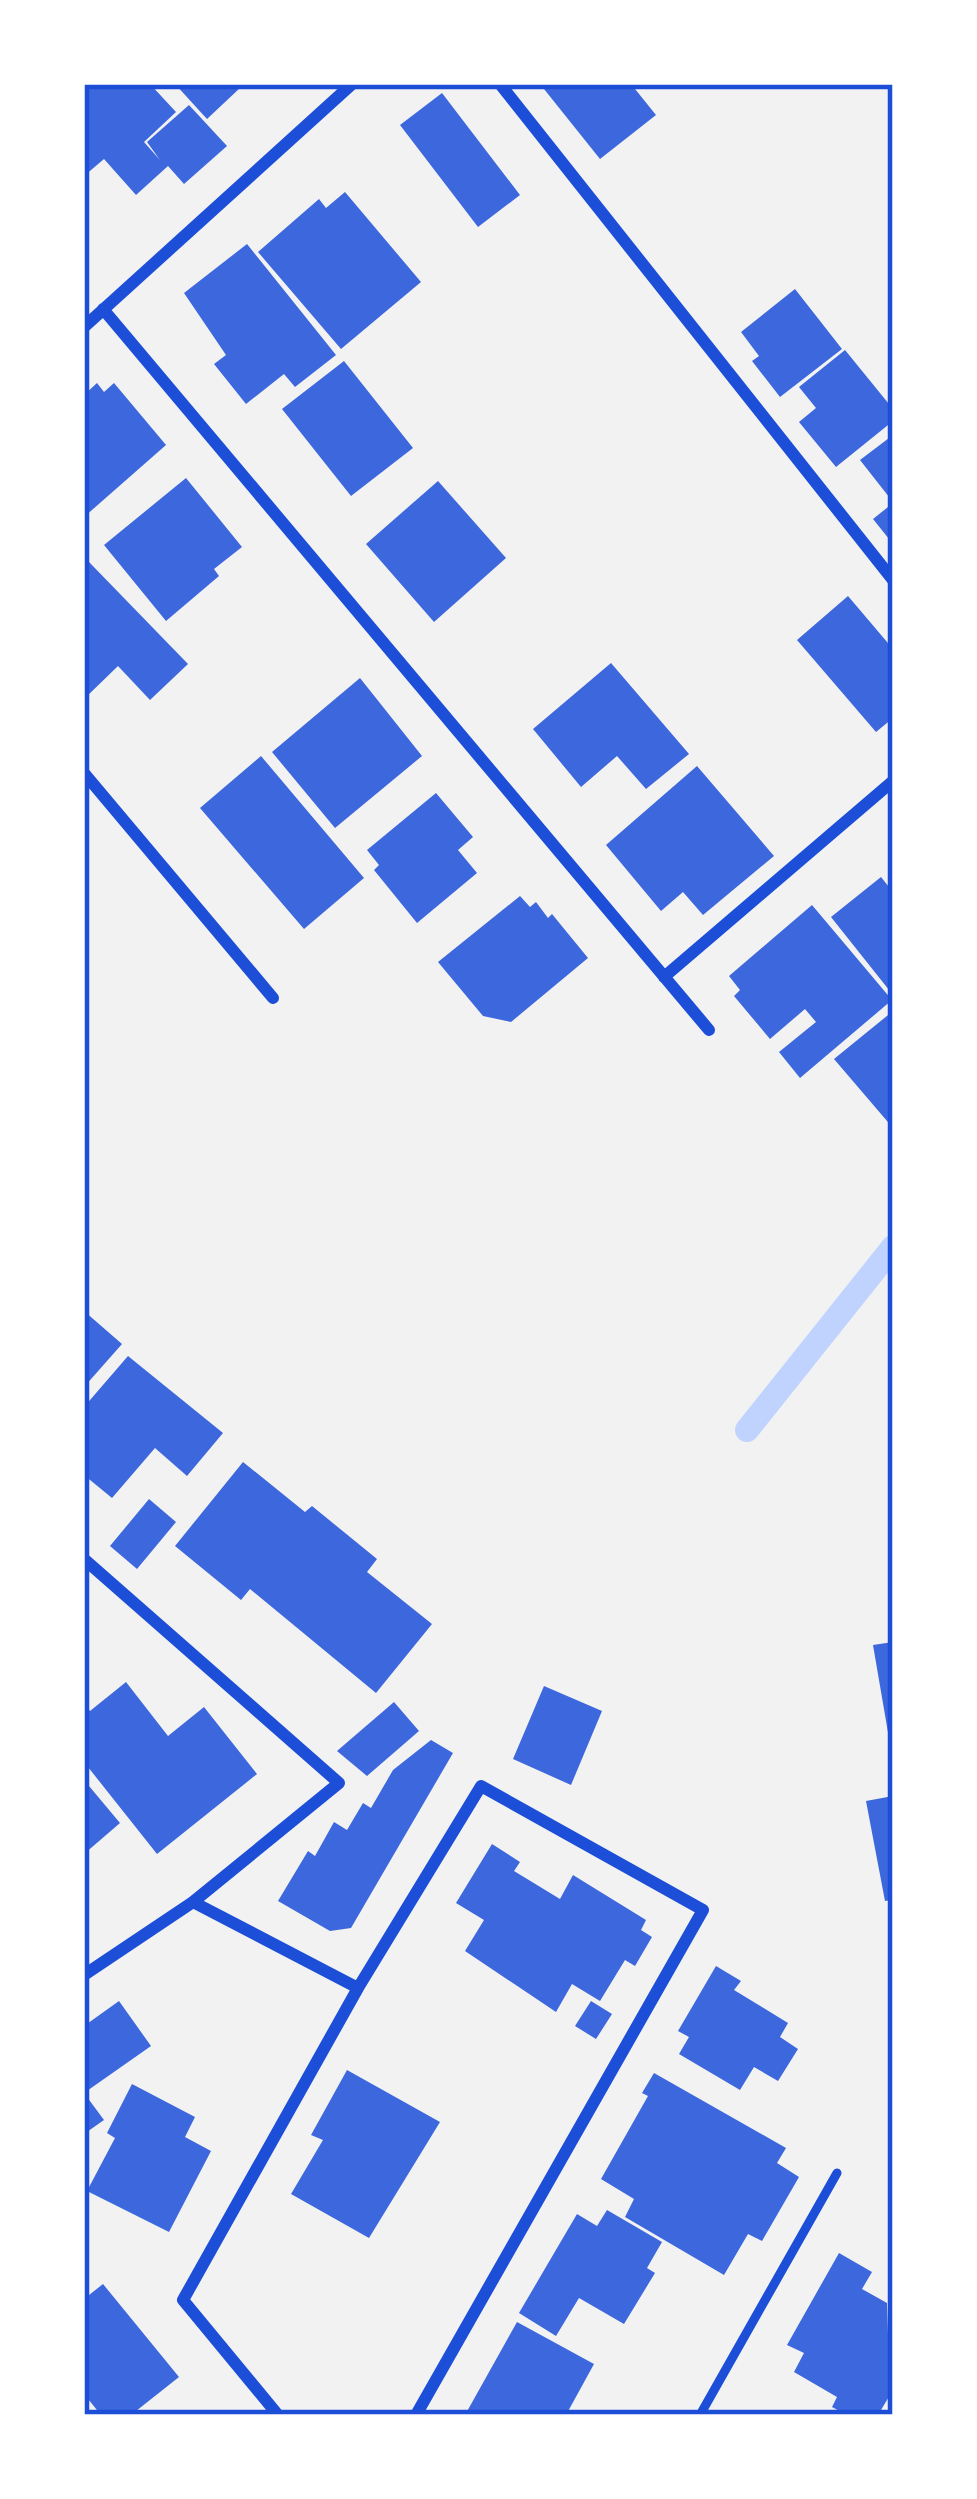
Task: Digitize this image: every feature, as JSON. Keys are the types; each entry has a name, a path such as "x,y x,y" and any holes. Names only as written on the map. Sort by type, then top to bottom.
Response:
{"street":[{"path":"84,327 352,84"},
{"path":"500,84 893,580"},
{"path":"104,310 709,1030"},
{"path":"84,773 273,998"},
{"path":"664,977 893,781"},
{"path":"84,1559 339,1783 193,1902 84,1975"},
{"path":"278,2415 183,2300 358,1988 481,1786 703,1910 416,2415"},
{"path":"193,1902 358,1988"}],"lane":[{"path":"700,2415 837,2173"}],"building":[{"path":"95,84 150,84 176,112 144,142 160,160 147,142 189,105 227,146 184,184 168,166 136,195 104,159 84,176 84,94"},
{"path":"175,84 236,84 240,88 207,119"},
{"path":"540,84 631,84 656,115 600,159"},
{"path":"442,93 520,195 478,227 400,125"},
{"path":"345,192 421,282 341,349 258,252 319,199 326,208"},
{"path":"247,244 336,355 295,387 284,374 246,404 214,364 226,355 184,293"},
{"path":"795,289 842,349 780,397 752,361 759,356 741,332"},
{"path":"845,350 893,409 893,421 836,467 799,422 816,408 799,387"},
{"path":"344,361 413,448 351,496 282,409"},
{"path":"97,383 104,392 114,383 166,445 84,517 84,395"},
{"path":"893,435 893,502 860,460"},
{"path":"186,478 242,547 214,569 219,576 166,621 104,545"},
{"path":"438,481 506,558 434,622 366,544"},
{"path":"893,503 893,544 873,519"},
{"path":"89,562 188,664 150,700 118,666 84,699 84,567"},
{"path":"848,596 893,649 893,718 876,732 797,640"},
{"path":"611,663 689,754 646,789 617,756 581,787 533,729"},
{"path":"360,678 422,756 335,828 272,752"},
{"path":"261,756 364,878 304,929 200,808"},
{"path":"697,766 774,856 703,915 683,892 661,911 606,845"},
{"path":"436,793 473,837 458,850 477,873 417,923 374,870 379,865 367,850"},
{"path":"881,877 893,892 893,995 831,917"},
{"path":"520,896 530,907 536,902 548,918 552,914 588,958 511,1022 483,1016 438,962"},
{"path":"812,905 892,1000 800,1078 779,1052 816,1022 805,1009 770,1039 734,996 740,990 729,976"},
{"path":"893,1011 893,1128 834,1059"},
{"path":"84,1311 122,1344 84,1387"},
{"path":"128,1356 223,1433 187,1476 155,1448 112,1498 84,1475 84,1407"},
{"path":"243,1462 305,1512 312,1506 377,1559 367,1572 432,1624 376,1693 250,1589 241,1600 175,1546"},
{"path":"149,1499 176,1522 137,1569 110,1546"},
{"path":"893,1642 893,1750 891,1750 873,1645"},
{"path":"126,1682 168,1736 204,1707 257,1774 157,1854 84,1762 84,1704 90,1711"},
{"path":"544,1686 602,1711 571,1785 513,1759"},
{"path":"394,1702 419,1731 367,1776 337,1751"},
{"path":"431,1740 453,1753 351,1928 330,1931 278,1901 308,1851 315,1856 334,1822 347,1830 363,1803 371,1808 393,1770"},
{"path":"84,1780 120,1823 84,1854"},
{"path":"893,1796 893,1900 885,1901 866,1801"},
{"path":"492,1844 520,1862 514,1871 560,1899 573,1875 646,1920 641,1930 652,1937 635,1966 625,1960 600,2001 572,1984 556,2012 465,1951 484,1920 456,1903"},
{"path":"716,1966 741,1981 734,1990 788,2023 780,2037 798,2049 778,2081 754,2067 740,2090 679,2054 689,2037 678,2031"},
{"path":"119,2001 151,2046 84,2093 84,2026"},
{"path":"591,2001 612,2014 596,2039 575,2026"},
{"path":"347,2070 440,2122 369,2238 291,2194 323,2140 311,2135"},
{"path":"654,2073 786,2148 777,2163 799,2177 762,2241 748,2234 724,2275 625,2217 634,2199 601,2179 648,2096 642,2093"},
{"path":"132,2084 195,2117 185,2137 211,2151 169,2232 87,2191 115,2138 107,2133"},
{"path":"84,2093 104,2120 84,2134"},
{"path":"607,2210 662,2242 647,2268 655,2273 624,2324 579,2298 556,2336 519,2313 577,2214 597,2226"},
{"path":"839,2253 872,2272 862,2289 887,2303 890,2395 878,2415 847,2415 832,2407 837,2397 794,2372 804,2353 787,2345"},
{"path":"103,2284 179,2377 131,2415 101,2415 84,2394 84,2299"},
{"path":"517,2322 594,2364 566,2415 465,2415"}],"waterway":[{"path":"747,1430 893,1247"}]}
